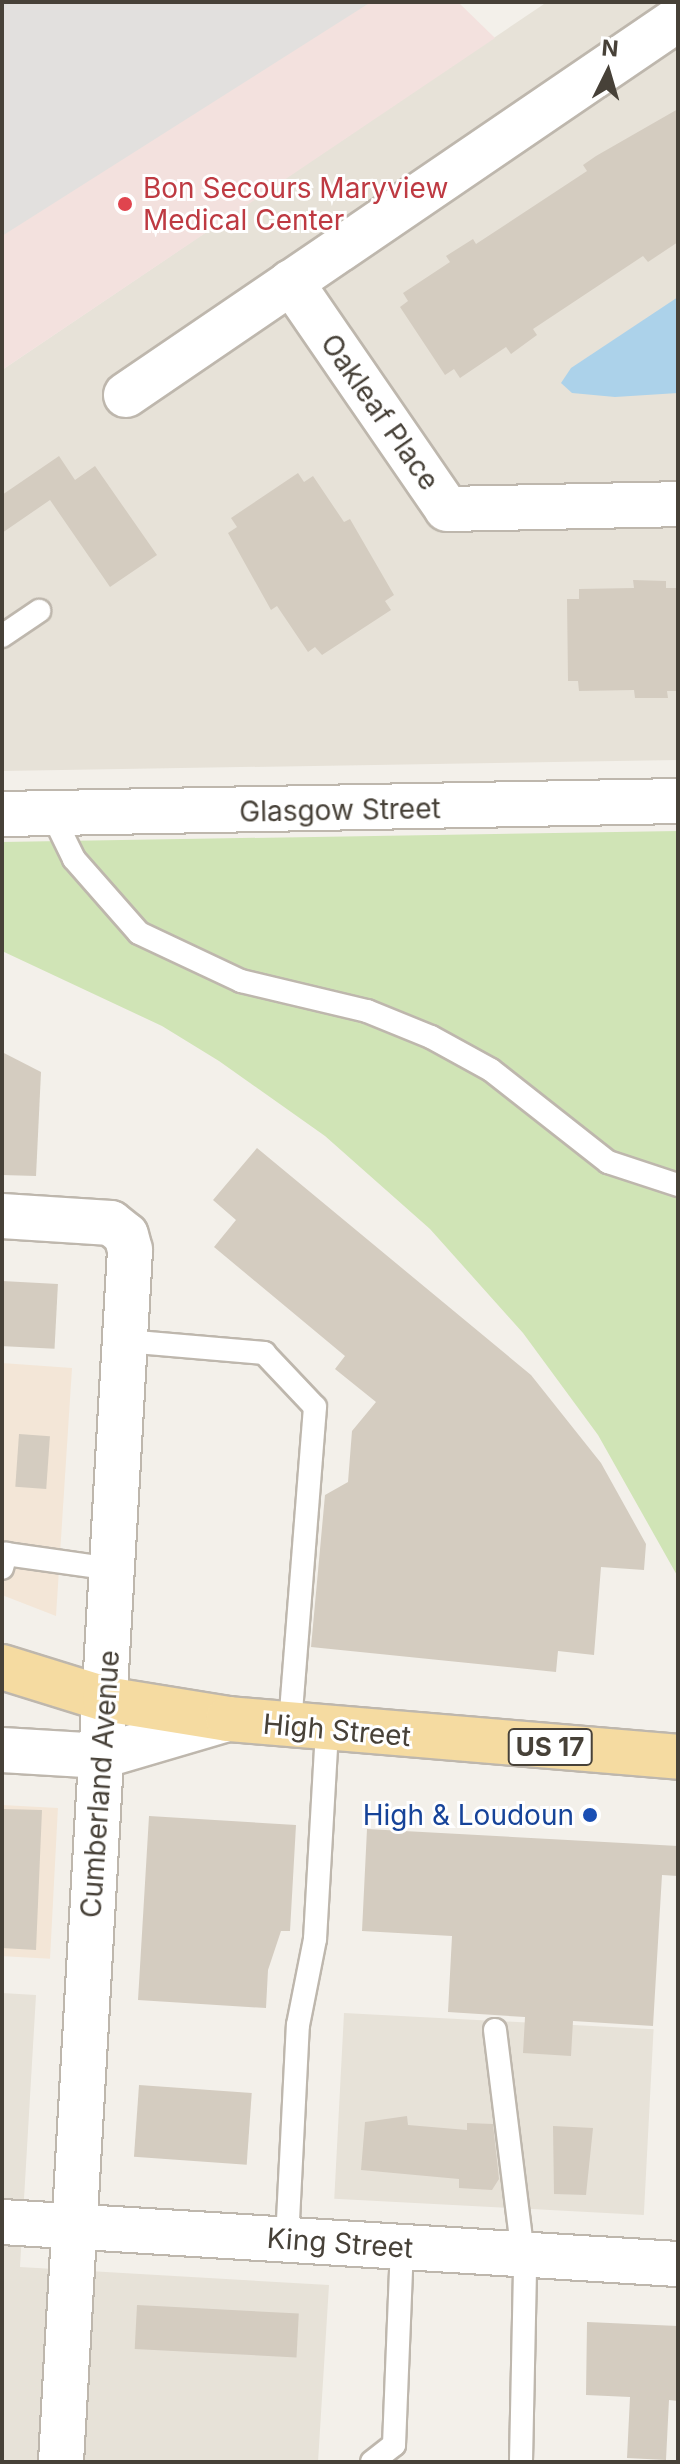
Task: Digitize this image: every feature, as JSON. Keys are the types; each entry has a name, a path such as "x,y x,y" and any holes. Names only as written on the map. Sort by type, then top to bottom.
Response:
{"main road":[{"name":"High Street","path":"2,1667 105,1699 228,1719 678,1757"}],"street":[{"path":"126,395 678,19"},
{"name":"Oakleaf Place","path":"291,282 447,509 678,504"},
{"name":"Glasgow Street","path":"2,814 678,801"},
{"name":"Cumberland Avenue","path":"2,1216 111,1223 126,1235 130,1250 102,1756 71,2226 61,2462"},
{"path":"2,1750 102,1756 228,1719"},
{"name":"King Street","path":"2,2222 678,2264"}],"lane":[{"path":"2,636 39,611"},
{"path":"52,814 74,859 139,933 241,981 367,1011 431,1037 491,1070 608,1162 678,1185"},
{"path":"125,1341 264,1353 315,1407 308,1728 315,1939 298,2025 287,2240"},
{"path":"3,1552 113,1569"},
{"path":"495,2030 524,2255 521,2462"},
{"path":"372,2462 394,2445 402,2247"}],"shaded area":[{"name":"Bon Secours Maryview Medical Center","path":"2,2 458,2 495,38 2,370"},
{"path":"2,2 371,2 2,236"},
{"path":"547,2 678,2 678,760 2,771 2,370"},
{"path":"2,1363 72,1368 56,1616 2,1595"},
{"path":"2,1805 58,1808 50,1959 2,1956"},
{"path":"2,1993 36,1995 20,2267 329,2285 318,2462 2,2462"},
{"path":"344,2013 654,2029 644,2215 334,2199"}],"green space":[{"path":"678,831 678,1577 598,1435 523,1333 430,1229 325,1136 219,1061 162,1026 2,951 2,842"}],"water":[{"path":"678,297 678,393 615,397 572,393 561,383 571,368"}],"building":[{"path":"678,109 678,242 648,262 643,256 533,329 537,335 511,354 506,347 460,378 454,369 445,375 400,307 408,301 403,293 450,262 446,256 473,239 476,244 587,171 583,165 596,156"},
{"path":"59,456 75,480 95,466 157,555 110,587 50,500 2,533 2,495"},
{"path":"298,473 304,482 313,476 344,522 350,519 394,595 385,601 391,610 322,655 315,647 308,652 277,606 271,610 228,533 237,527 231,518"},
{"path":"633,580 666,581 666,588 678,588 678,691 667,691 668,698 635,698 634,690 579,691 578,681 568,681 567,599 579,599 579,589 634,588"},
{"path":"2,1052 41,1072 36,1176 2,1175"},
{"path":"257,1148 531,1375 601,1463 646,1544 644,1570 601,1567 594,1655 558,1651 556,1672 311,1647 325,1495 348,1482 352,1431 376,1402 335,1369 345,1356 214,1247 236,1220 213,1200"},
{"path":"2,1281 58,1284 55,1349 2,1346"},
{"path":"19,1434 50,1436 46,1489 15,1487"},
{"path":"2,1809 42,1810 36,1950 2,1948"},
{"path":"149,1816 296,1825 290,1931 281,1931 268,1970 266,2008 138,2000"},
{"path":"367,1829 678,1846 678,1876 662,1875 653,2026 573,2021 571,2056 523,2053 525,2017 448,2012 452,1936 362,1931"},
{"path":"139,2085 252,2093 247,2165 134,2157"},
{"path":"407,2116 408,2125 467,2130 467,2123 493,2124 499,2179 492,2190 459,2188 459,2179 361,2170 365,2122"},
{"path":"553,2126 593,2128 586,2195 554,2194"},
{"path":"137,2305 299,2313 296,2357 135,2349"},
{"path":"587,2322 678,2326 678,2401 669,2400 666,2460 627,2458 630,2397 586,2395"}],"place":[{"name":"Bon Secours Maryview Medical Center","path":"125,204"},
{"name":"High & Loudoun","path":"590,1815"}]}
